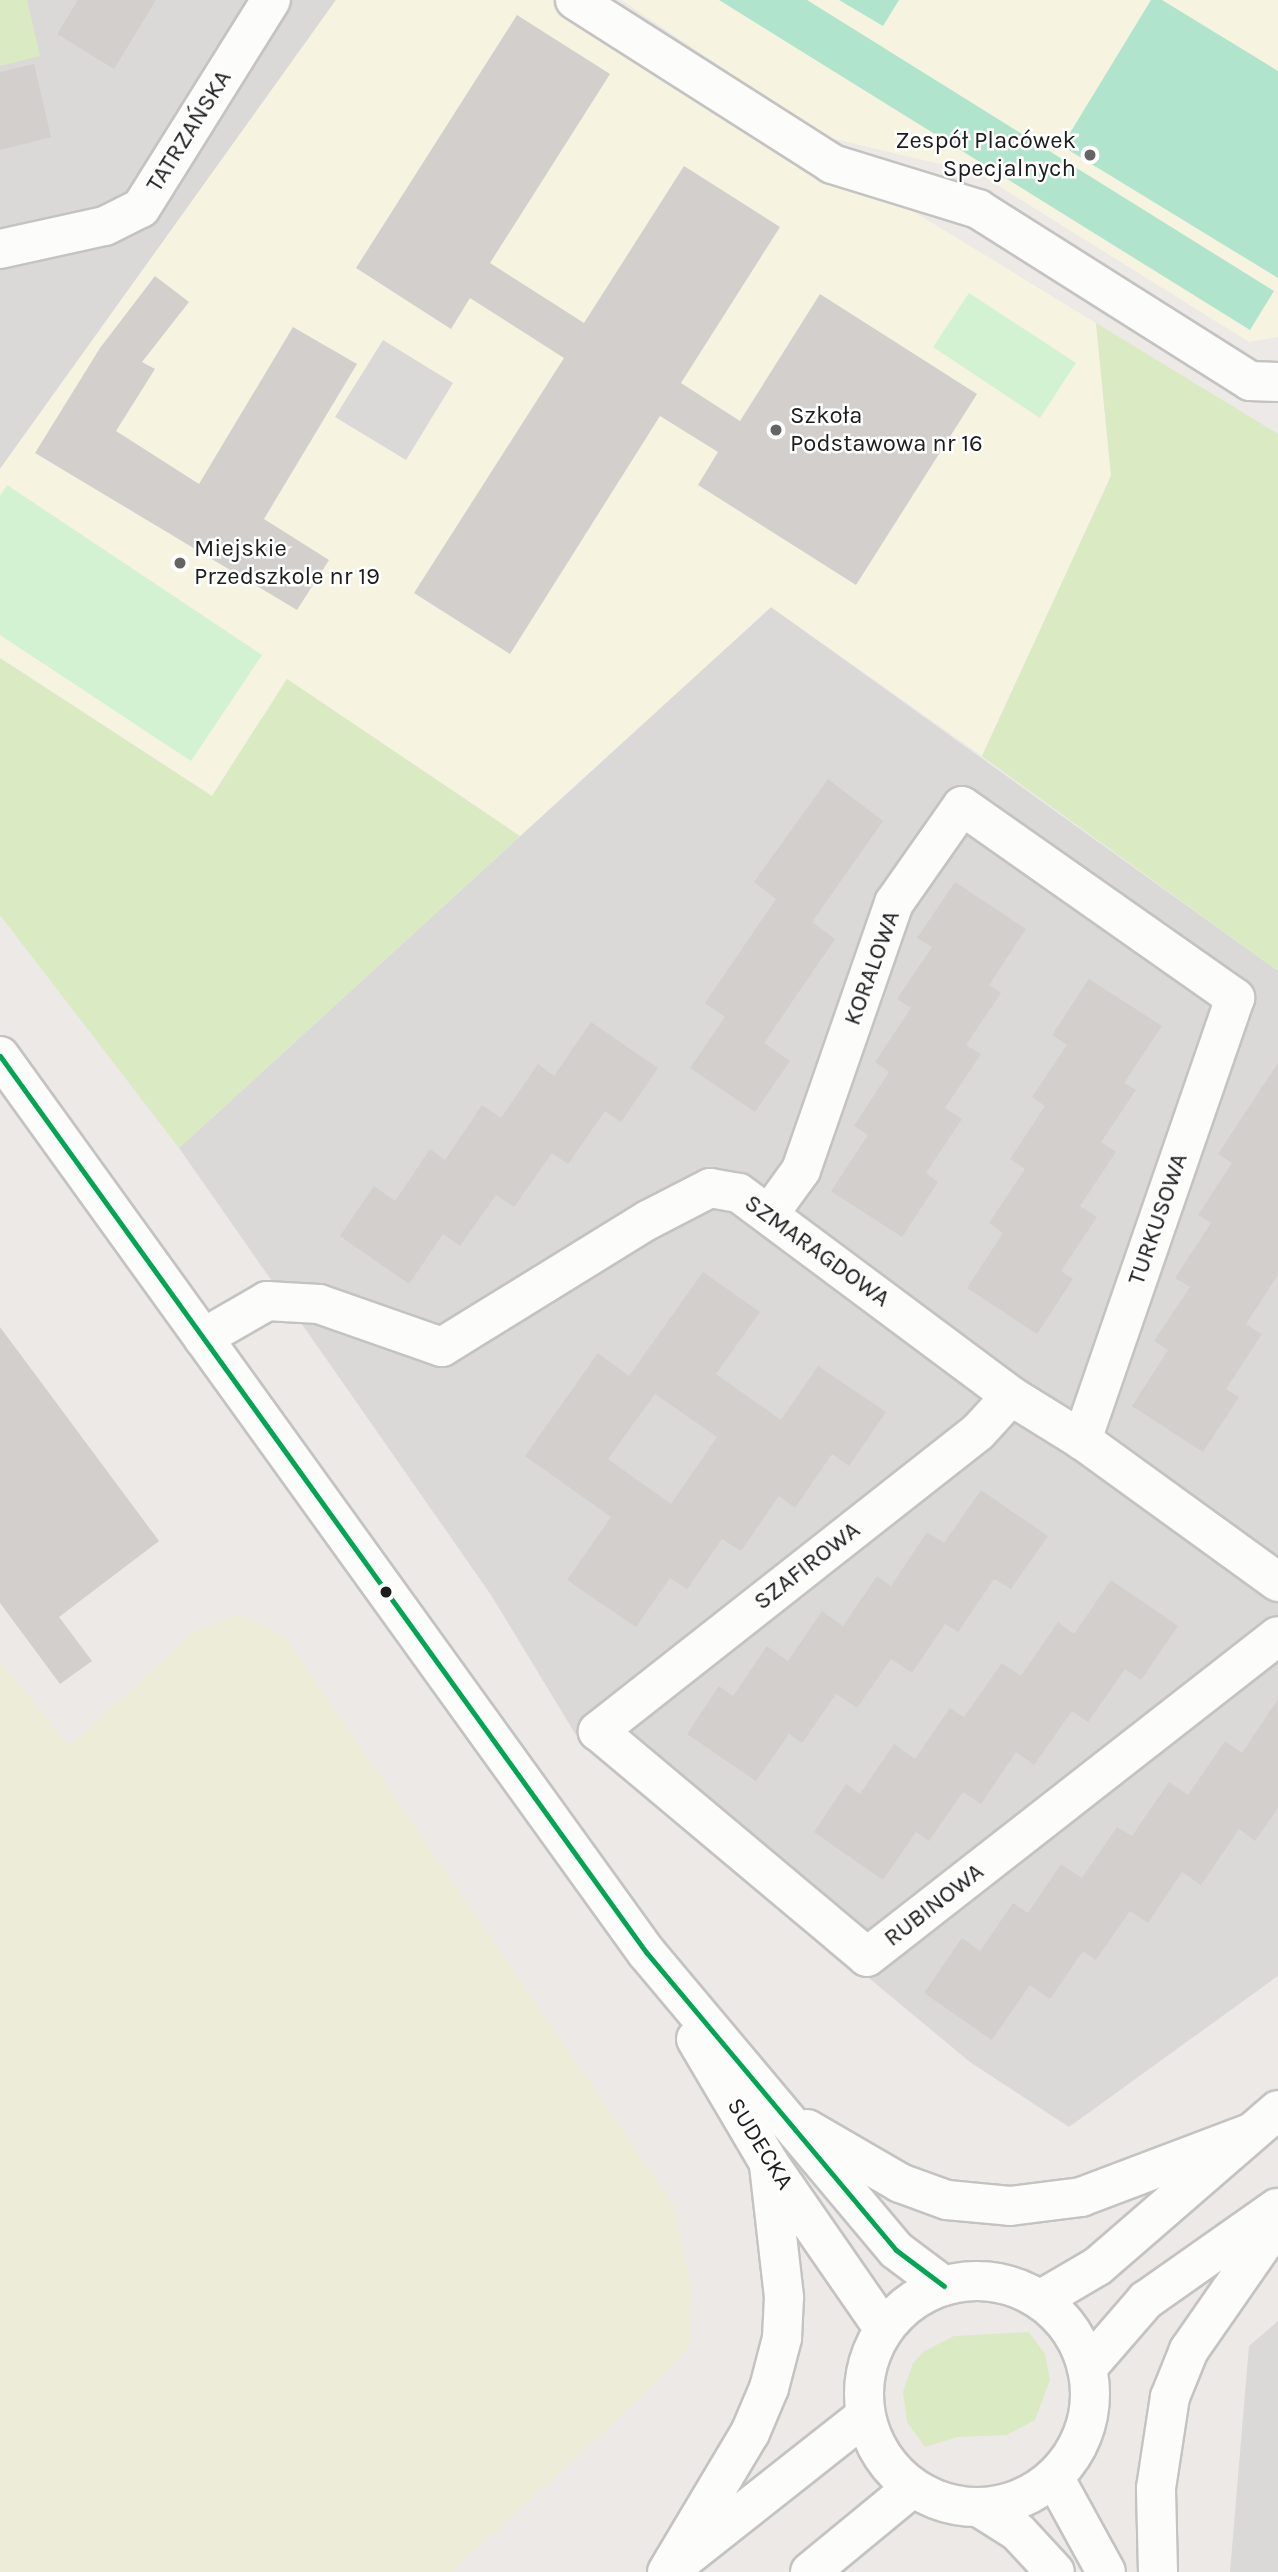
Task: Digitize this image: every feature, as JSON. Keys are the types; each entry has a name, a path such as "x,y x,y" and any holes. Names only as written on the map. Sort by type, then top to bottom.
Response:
{"street":[{"name":"TATRZAŃSKA","path":"0,249 105,226 141,208 271,0"},
{"path":"575,0 832,164 978,209 1250,381 1278,382"},
{"name":"KORALOWA","path":"770,1213 801,1170 894,903 962,806 1235,998"},
{"name":"TURKUSOWA","path":"1082,1440 1235,998"},
{"name":"SUDECKA","path":"0,1056 646,1952 785,2115 895,2250 944,2286"},
{"name":"SZMARAGDOWA","path":"203,1338 267,1301 319,1304 442,1347 648,1220 710,1188 739,1193 770,1213 1011,1396 1082,1440 1278,1582"},
{"name":"SZAFIROWA","path":"598,1731 978,1432 1011,1396"},
{"name":"RUBINOWA","path":"598,1731 867,1957 1278,1636"},
{"name":"SUDECKA","path":"646,1952 769,2164 884,2329"},
{"path":"1040,2300 1098,2266 1248,2133 1278,2110"},
{"path":"785,2115 900,2183 947,2200 982,2205 1052,2204 1081,2197 1248,2133"},
{"path":"667,2572 750,2433 769,2388 782,2338 784,2297 769,2164"},
{"path":"1087,2368 1146,2300 1278,2207"},
{"path":"1158,2572 1156,2488 1170,2397 1189,2350 1278,2221"},
{"path":"977,2281 1009,2286 1040,2300 1077,2342 1087,2368 1090,2398 1085,2427 1073,2454 1054,2477 1032,2493 980,2508 944,2503 912,2488 890,2468 874,2443 865,2416 865,2375 884,2329 910,2302 944,2286 977,2281"},
{"path":"667,2572 865,2416"},
{"path":"1054,2477 1105,2572"},
{"path":"810,2572 912,2488"},
{"path":"980,2508 1018,2532 1055,2572"}],"shaded area":[{"path":"0,0 336,0 0,469"},
{"name":"Szkoła Podstawowa nr 16","path":"336,0 567,0 1096,323 1111,476 982,756 771,607 520,836 287,679 212,796 0,658 0,469"},
{"name":"Zespół Placówek Specjalnych","path":"621,0 1278,0 1278,337 1249,342 978,173 826,137"},
{"path":"383,340 453,383 406,460 335,417"},
{"path":"771,607 1278,971 1278,1976 1069,2127 970,2062 576,1735 491,1595 179,1148"},
{"path":"1278,2321 1278,2572 1230,2572 1249,2346"}],"green space":[{"path":"0,0 27,0 40,56 0,66"},
{"path":"719,0 807,0 1274,291 1250,330"},
{"path":"839,0 899,0 883,26"},
{"path":"1151,0 1162,0 1278,71 1278,278 1062,146"},
{"path":"969,293 1076,363 1040,418 933,347"},
{"path":"1096,323 1278,434 1278,971 982,756 1111,476"},
{"path":"7,485 262,655 191,761 0,635 0,496"},
{"path":"0,658 212,796 287,679 520,836 179,1148 0,915"},
{"path":"238,1614 284,1635 674,2205 691,2287 690,2344 664,2376 452,2572 0,2572 0,1660 69,1746 191,1633"},
{"path":"1029,2332 1045,2354 1050,2380 1035,2420 1007,2435 957,2437 925,2447 907,2422 903,2392 913,2363 923,2352 954,2336"}],"building":[{"path":"78,0 156,0 114,69 57,34"},
{"path":"517,15 610,74 490,263 584,323 684,166 780,227 681,383 740,421 820,294 977,394 856,585 698,485 718,452 660,416 510,654 414,593 564,358 470,298 451,329 356,268"},
{"path":"34,64 51,137 0,150 0,72"},
{"path":"155,276 189,302 142,362 155,369 116,431 199,484 293,327 357,364 264,519 329,560 297,610 35,453 100,348"},
{"path":"828,779 883,821 812,922 835,939 764,1043 790,1061 755,1112 690,1068 725,1017 705,1003 776,899 754,882"},
{"path":"955,882 1026,929 989,985 1001,993 966,1045 981,1054 945,1108 962,1119 926,1173 938,1182 902,1237 831,1191 868,1135 854,1126 889,1072 875,1062 911,1008 897,999 932,947 917,938"},
{"path":"1089,979 1162,1026 1124,1083 1136,1090 1101,1142 1116,1152 1080,1206 1097,1217 1061,1271 1073,1279 1037,1334 967,1288 1003,1233 989,1223 1025,1169 1010,1159 1045,1106 1032,1097 1067,1045 1052,1035"},
{"path":"591,1022 658,1068 621,1122 605,1111 568,1164 552,1153 514,1207 496,1195 460,1246 443,1234 409,1284 340,1236 374,1186 395,1201 430,1149 445,1160 482,1105 501,1118 538,1064 554,1076"},
{"path":"1278,1063 1278,1275 1246,1324 1262,1334 1226,1389 1239,1397 1203,1452 1132,1406 1168,1350 1154,1341 1190,1287 1175,1278 1211,1223 1198,1215 1232,1163 1218,1154"},
{"path":"703,1272 760,1312 716,1374 781,1420 818,1366 886,1412 849,1466 832,1454 795,1508 779,1496 741,1551 722,1539 687,1589 670,1578 636,1627 567,1580 611,1517 525,1456 598,1353 629,1376","holes":["655,1394 717,1437 671,1504 608,1459"]},
{"path":"0,1327 159,1541 59,1617 92,1661 60,1684 0,1603"},
{"path":"981,1490 1048,1536 1011,1589 994,1579 958,1632 945,1624 912,1673 891,1659 857,1708 836,1694 802,1743 789,1734 756,1781 687,1734 719,1686 733,1696 767,1646 788,1661 822,1611 843,1626 877,1576 891,1586 927,1532 944,1543"},
{"path":"1111,1580 1178,1626 1141,1680 1125,1669 1088,1722 1072,1711 1034,1765 1016,1752 981,1804 963,1792 929,1841 916,1832 883,1880 814,1832 846,1784 860,1794 894,1744 915,1759 950,1708 964,1717 1002,1663 1021,1676 1058,1622 1074,1634"},
{"path":"1278,1699 1278,1808 1255,1841 1239,1829 1201,1885 1182,1872 1148,1923 1130,1911 1096,1960 1083,1951 1050,1999 1030,1985 992,2040 924,1993 962,1938 980,1951 1013,1903 1028,1913 1061,1864 1082,1878 1117,1827 1132,1836 1169,1782 1188,1795 1225,1741 1242,1753"}],"transit line":[{"path":"0,1056 646,1952 896,2250 944,2286"}],"place":[{"name":"Zespół Placówek Specjalnych","path":"1090,155"},
{"name":"Szkoła Podstawowa nr 16","path":"776,430"},
{"name":"Miejskie Przedszkole nr 19","path":"180,563"}]}
